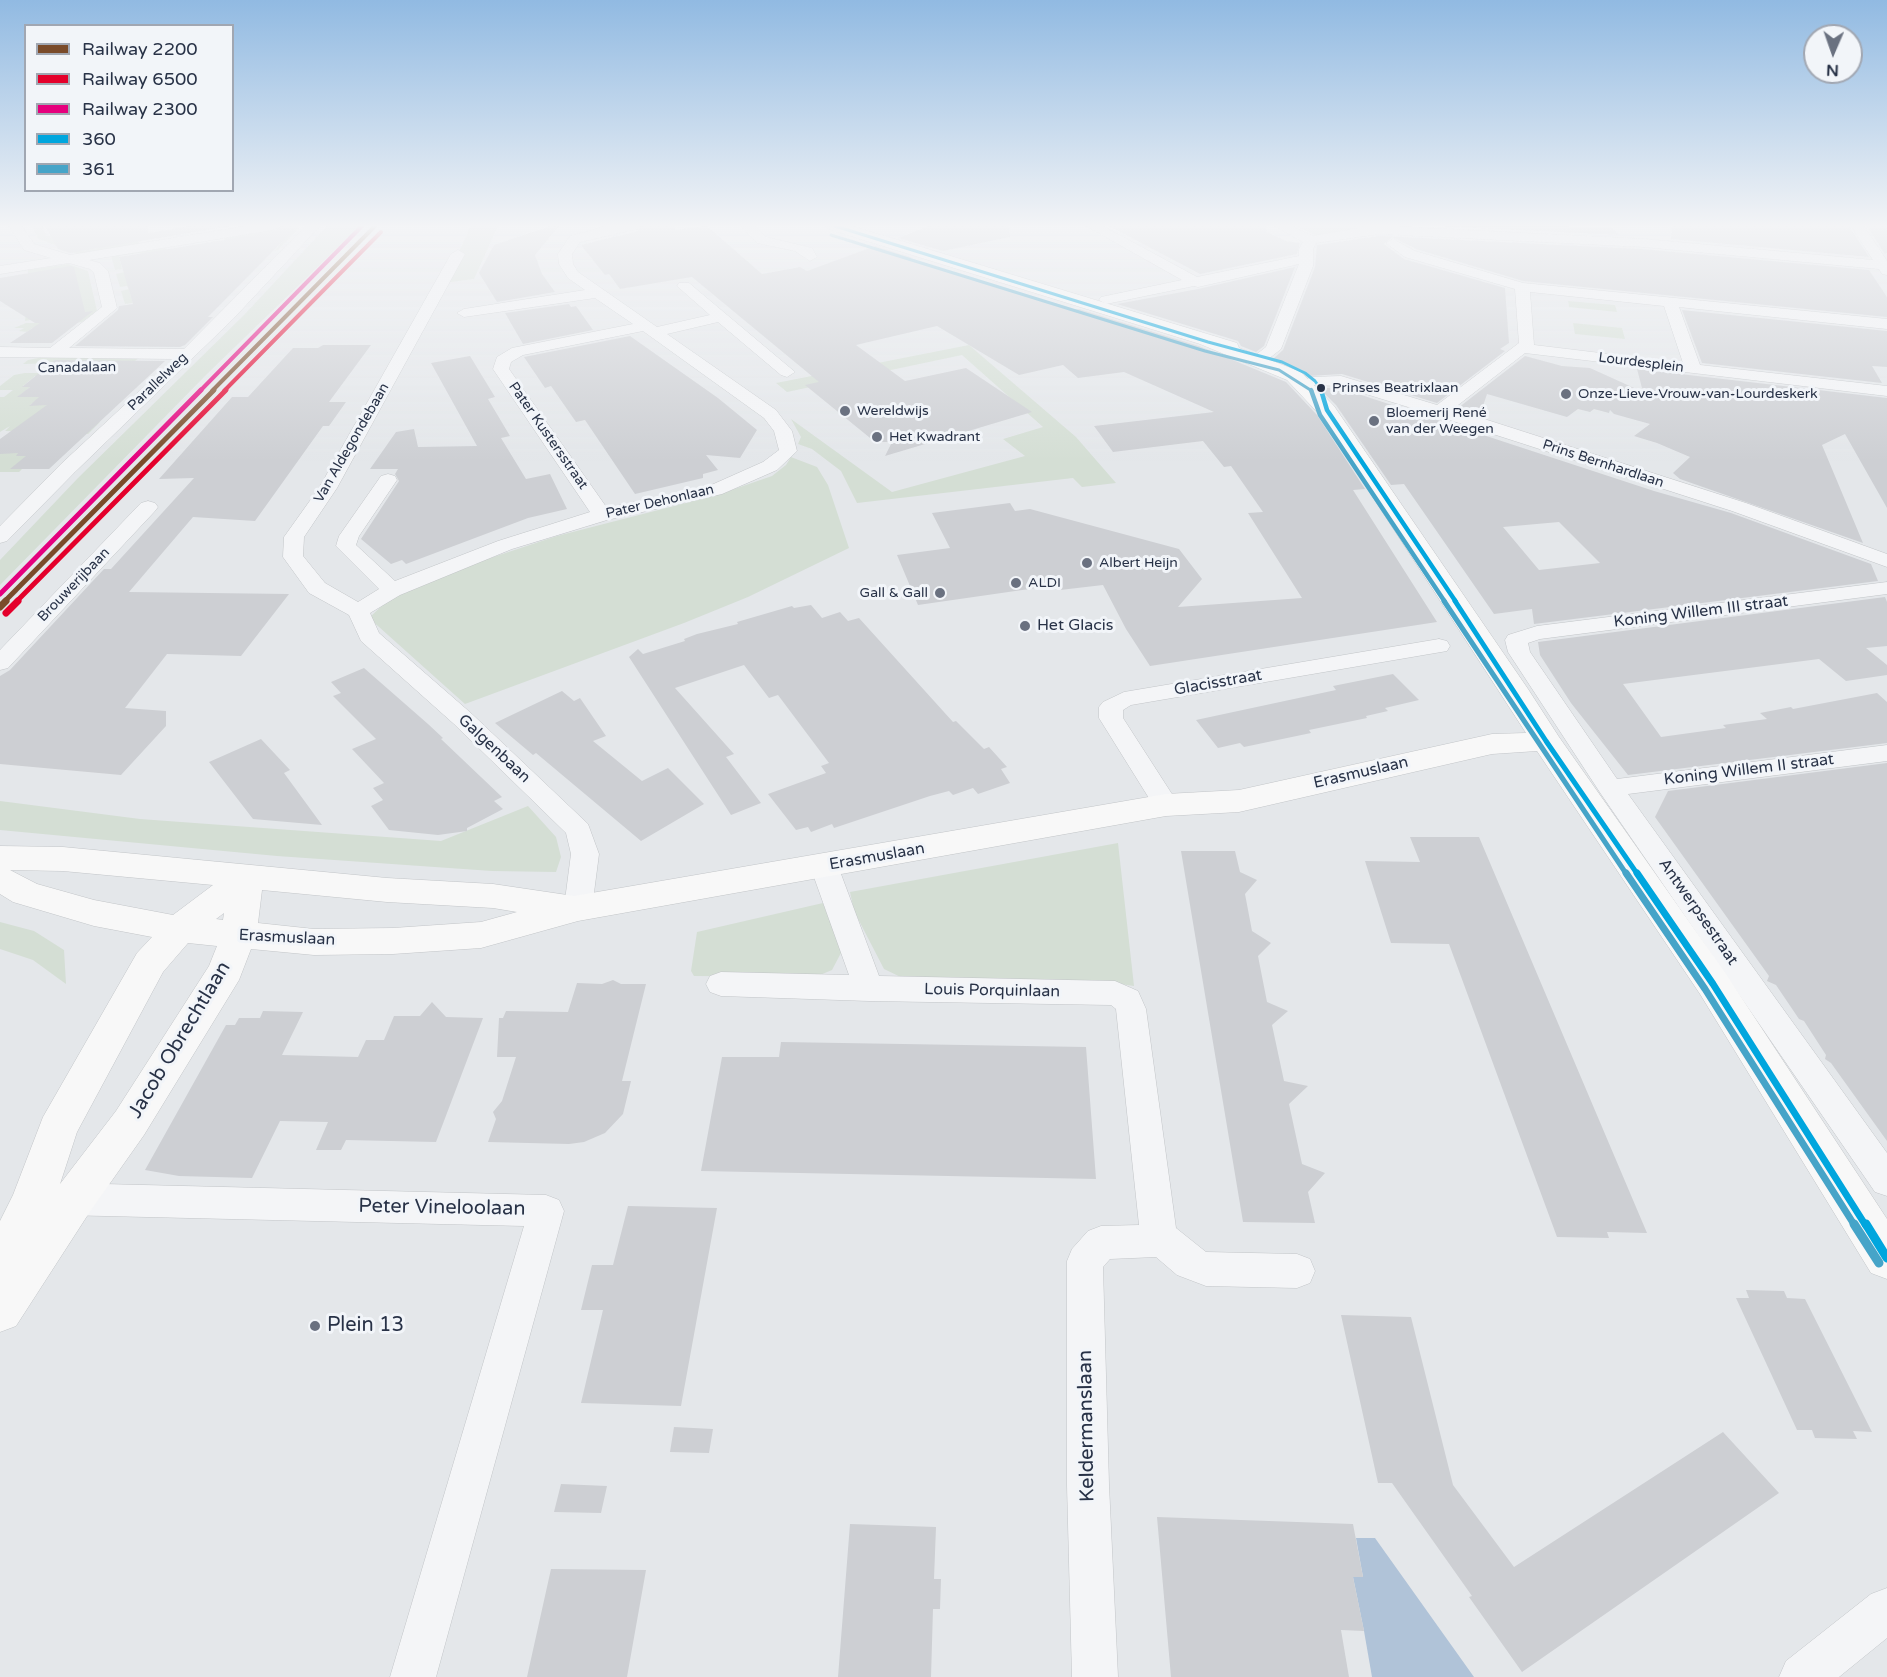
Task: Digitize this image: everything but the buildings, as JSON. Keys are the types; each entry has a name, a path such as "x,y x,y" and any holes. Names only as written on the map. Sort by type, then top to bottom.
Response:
{"street":[{"path":"54,352 106,313 109,304"},
{"name":"Parallelweg","path":"0,537 68,468 239,304"},
{"name":"Van Aldegondebaan","path":"358,611 317,588 293,556 294,537 328,488 430,304"},
{"path":"464,313 522,304"},
{"name":"Pater Dehonlaan","path":"358,611 392,590 505,545 602,515 715,490 770,466 788,451 783,431 770,414 614,304"},
{"path":"706,304 787,372"},
{"path":"1086,304 1259,359 1294,367 1315,381 1321,388 1327,410"},
{"path":"1259,359 1273,349 1291,304"},
{"path":"1440,411 1527,344 1524,304"},
{"name":"Lourdesplein","path":"1523,348 1693,369 1671,304"},
{"path":"1692,304 1887,324"},
{"path":"651,329 722,317"},
{"name":"Pater Kustersstraat","path":"602,515 501,369 503,360 518,351 651,329"},
{"name":"Canadalaan","path":"0,352 28,360 123,367 139,363 150,353"},
{"name":"Canadalaan","path":"28,360 54,352 187,354"},
{"path":"1259,359 1294,376 1327,410"},
{"path":"7,369 28,360"},
{"path":"1693,369 1887,390"},
{"name":"Prins Bernhardlaan","path":"1315,381 1341,381 1440,411 1739,507 1887,561"},
{"name":"Antwerpsestraat","path":"1327,410 1539,730 1713,984 1887,1258"},
{"path":"388,480 349,536 346,546 392,590"},
{"name":"Brouwerijbaan","path":"0,663 148,507"},
{"name":"Koning Willem III straat","path":"1516,640 1538,633 1887,588"},
{"name":"Galgenbaan","path":"358,611 369,636 463,719 579,830 585,854 578,908"},
{"name":"Antwerpsestraat","path":"1516,640 1519,652 1611,788 1887,1181"},
{"name":"Glacisstraat","path":"1171,805 1111,718 1111,707 1124,699 1439,645"},
{"name":"Erasmuslaan","path":"0,879 25,893 94,913 178,929 238,936 314,942 393,941 481,934 578,908 1171,805 1239,801 1492,744 1539,730"},
{"name":"Koning Willem II straat","path":"1611,788 1887,753"},
{"name":"Erasmuslaan","path":"0,858 73,860 387,890 493,896 578,908"},
{"path":"824,866 869,989"},
{"path":"0,1267 33,1198 58,1129 150,963 178,929 247,877"},
{"name":"Jacob Obrechtlaan","path":"0,1310 74,1199 130,1124 226,970 238,936 247,877"},
{"name":"Louis Porquinlaan","path":"721,984 1115,993 1127,999 1131,1009 1157,1229 1163,1240"},
{"name":"Peter Vineloolaan","path":"33,1198 546,1211 413,1677"},
{"path":"1163,1240 1190,1263 1206,1269 1297,1271"},
{"name":"Keldermanslaan","path":"1095,1677 1088,1473 1085,1261 1101,1243 1163,1240"},
{"path":"1802,1677 1887,1610"}],"shaded area":[{"path":"26,304 95,304 97,311 82,322 32,328 27,332 19,331 24,328 14,328 26,323 36,323 41,318 25,321"},
{"path":"254,304 279,304 207,374 0,585 0,560 78,478"},
{"path":"1569,304 1615,305 1617,312 1569,307"},
{"path":"1573,323 1622,328 1625,339 1575,334"},
{"path":"969,345 1076,437 1116,483 1082,487 1073,478 857,503 841,471 812,449 798,444 801,437 791,419 892,492 1025,456 1003,439 1043,427 962,355 787,392 776,383"},
{"path":"43,357 139,358 135,361 23,364 28,360"},
{"path":"89,373 85,376 35,376 23,386 30,387 18,397 26,397 39,387 46,395 30,405 50,405 68,423 100,422 88,434 5,431 10,426 0,432 0,397 4,397 13,390 0,390 0,386 14,375"},
{"path":"0,452 20,452 17,456 42,456 11,469 22,469 19,472 0,472"},
{"path":"791,457 817,467 828,485 849,548 748,597 684,623 465,704 369,618 388,600 466,566 557,536 717,495 772,476 786,465"},
{"path":"0,801 140,819 441,841 528,806 556,837 561,857 556,872 492,871 277,856 0,830"},
{"path":"1118,843 1134,986 911,982 884,969 854,911 850,892"},
{"path":"823,903 842,951 832,970 815,977 694,976 691,971 697,932"},
{"path":"0,922 34,931 64,950 66,984 33,960 0,949"}],"water":[{"path":"1356,1538 1375,1538 1474,1677 1349,1677 1364,1631 1353,1577 1363,1577"}],"pier":[{"path":"1341,1630 1364,1631 1372,1677 1349,1677"}],"railway":[{"path":"4,602 16,591"},
{"path":"0,606 4,602"}],"rail line":[{"name":"2300","path":"0,594 285,304"},
{"name":"2200","path":"0,607 298,304"},
{"name":"6500","path":"6,613 310,304"}],"transit line":[{"name":"361","path":"1054,304 1205,351 1279,370 1309,387 1313,392 1320,415 1539,746 1705,989 1879,1263"},
{"name":"360","path":"1087,304 1282,362 1305,373 1321,388 1327,410 1514,689 1546,741 1713,984 1887,1258"}],"place":[{"name":"Prinses Beatrixlaan","path":"1321,388"},
{"name":"Onze-Lieve-Vrouw-van-Lourdeskerk","path":"1566,394"},
{"name":"Wereldwijs","path":"845,411"},
{"name":"Bloemerij René van der Weegen","path":"1374,421"},
{"name":"Het Kwadrant","path":"877,437"},
{"name":"Albert Heijn","path":"1087,563"},
{"name":"ALDI","path":"1016,583"},
{"name":"Gall & Gall","path":"940,593"},
{"name":"Het Glacis","path":"1025,626"},
{"name":"Plein 13","path":"315,1326"}]}
